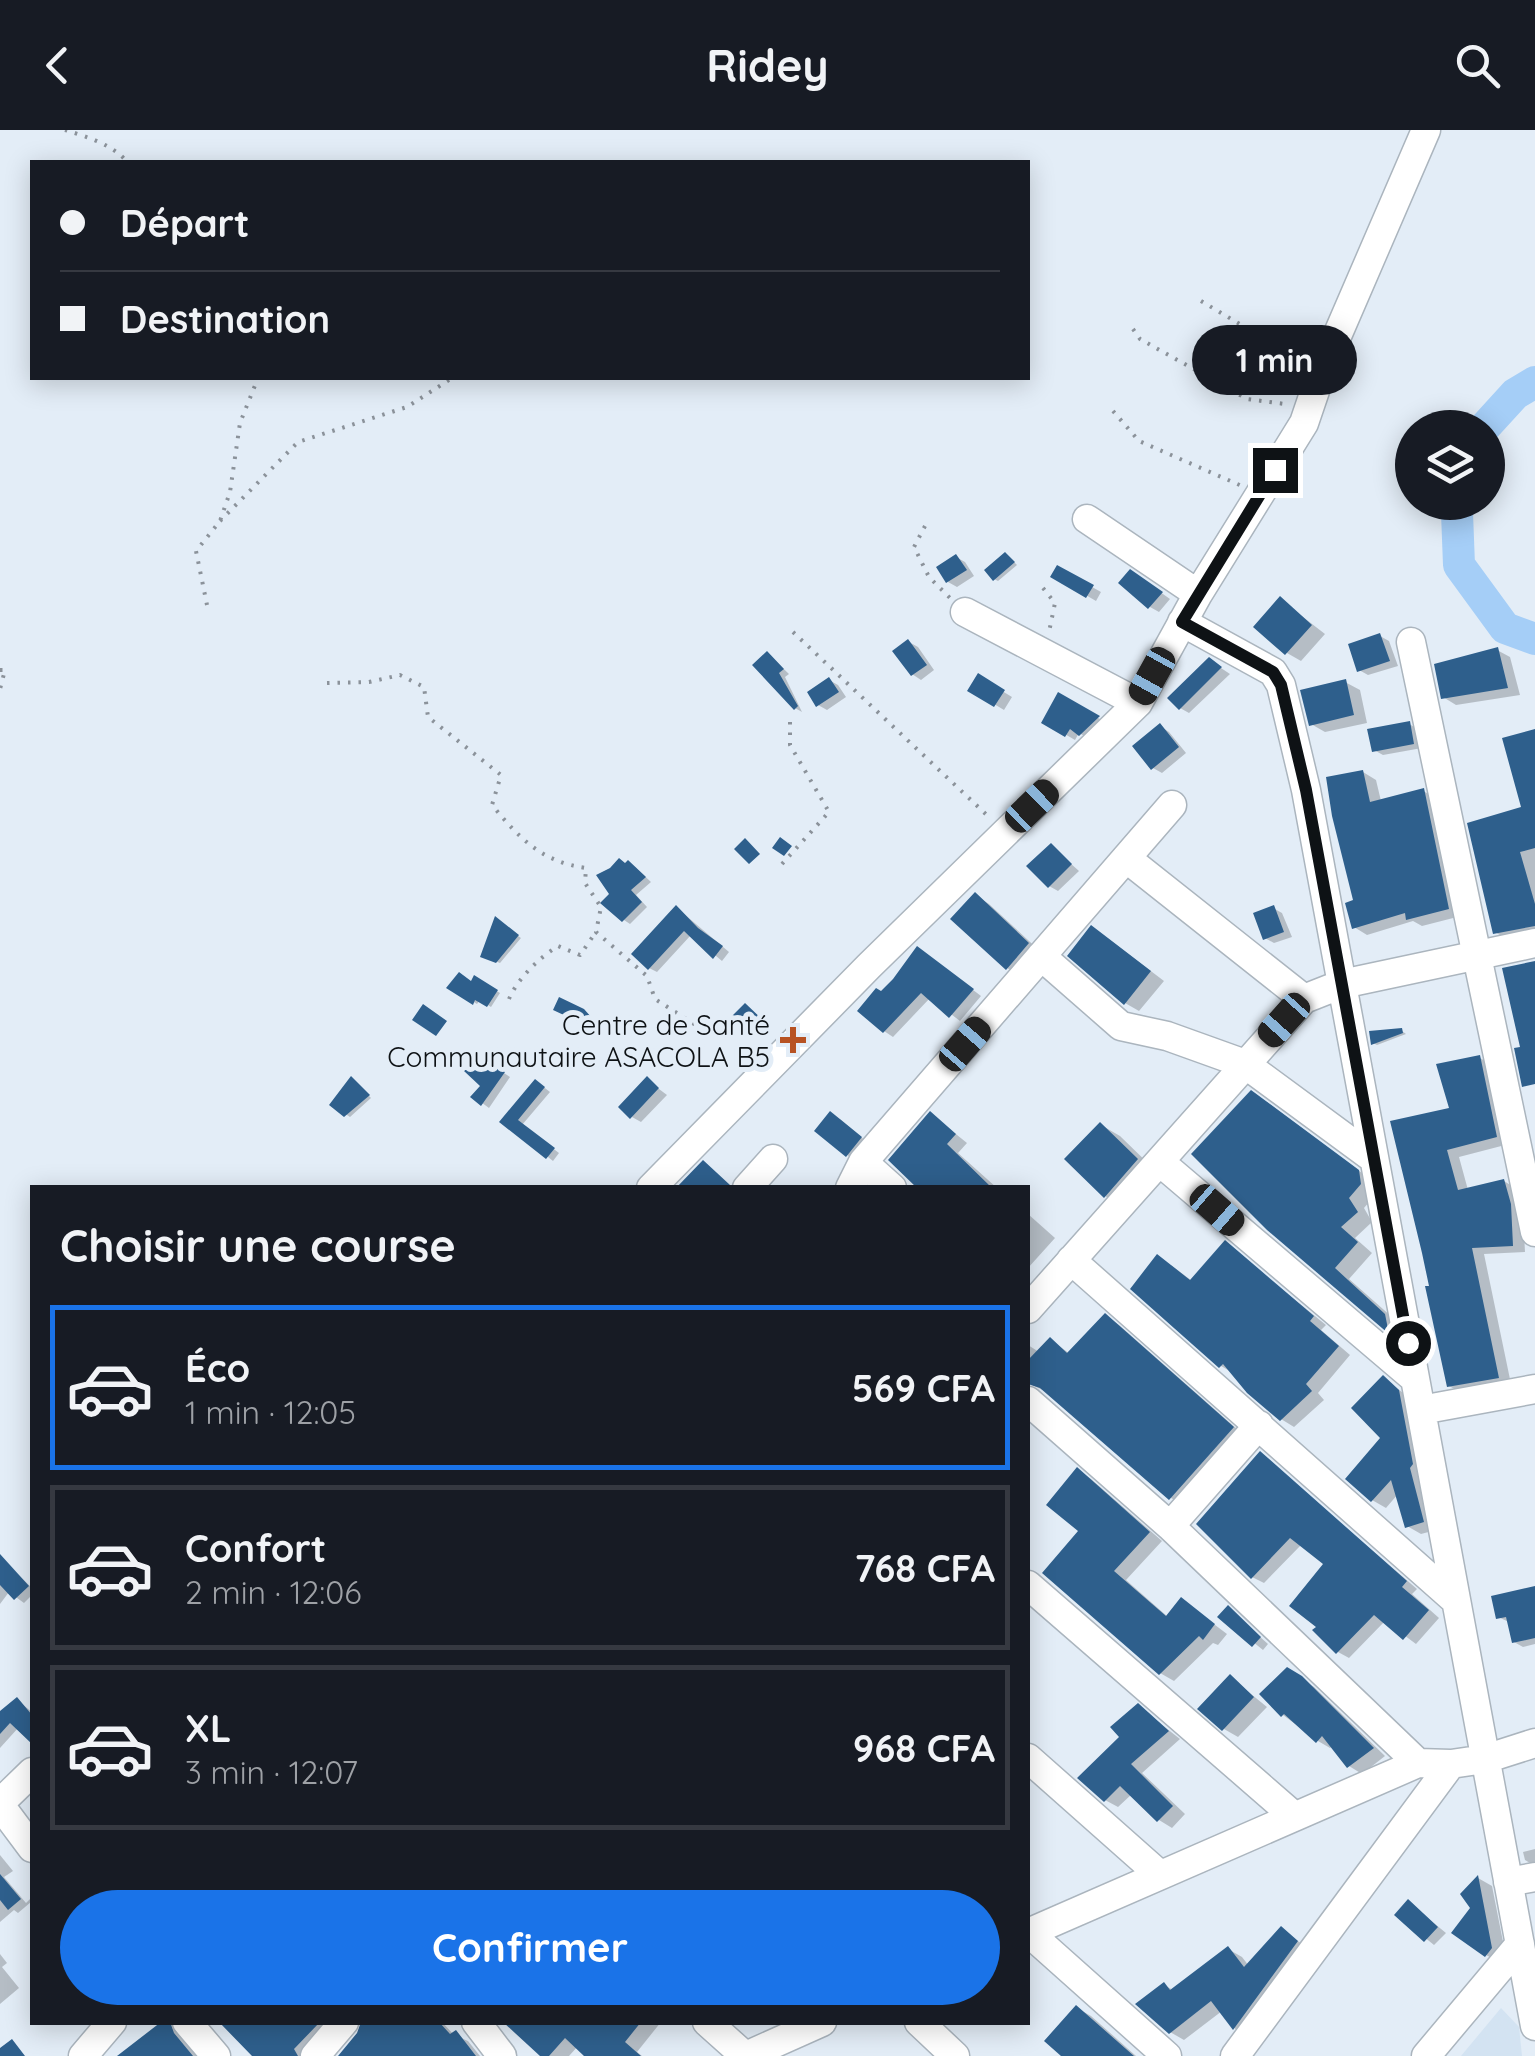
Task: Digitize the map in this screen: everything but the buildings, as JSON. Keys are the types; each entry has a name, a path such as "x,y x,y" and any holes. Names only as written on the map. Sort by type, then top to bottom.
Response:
{"street":[{"path":"654,1185 1138,703 1198,594 1304,423 1321,373 1426,130"},
{"path":"1088,519 1198,594"},
{"path":"965,612 1138,703"},
{"path":"1182,622 1273,672 1281,685 1306,790 1486,1759 1522,1880 1520,1944 1535,2022"},
{"path":"1411,642 1535,1232"},
{"path":"852,1185 863,1162 1172,806"},
{"path":"1126,858 1304,998"},
{"path":"1030,1306 1304,998 1342,984 1535,944"},
{"path":"1041,956 1121,1026 1188,1042 1246,1064 1374,1159"},
{"path":"753,1185 773,1159"},
{"path":"863,1162 889,1185"},
{"path":"1160,1162 1415,1380"},
{"path":"1071,1260 1456,1601"},
{"path":"1420,1410 1535,1389"},
{"path":"1030,1403 1170,1526 1418,1762"},
{"path":"1170,1526 1259,1425"},
{"path":"1030,1587 1294,1816"},
{"path":"1030,1931 1418,1762 1451,1764 1486,1759 1535,1743"},
{"path":"1030,1760 1160,1875"},
{"path":"1234,2056 1451,1764"},
{"path":"30,1774 0,1804 30,1845"},
{"path":"1030,1934 1167,2056"},
{"path":"1426,2056 1520,1944"},
{"path":"82,2056 109,2025"},
{"path":"189,2025 216,2056"},
{"path":"316,2056 342,2025"},
{"path":"478,2025 502,2056"},
{"path":"710,2025 745,2056 815,2025"},
{"path":"921,2025 955,2056"}],"path":[{"path":"65,130 96,142 125,160"},
{"path":"1201,302 1321,373"},
{"path":"1133,329 1140,339 1247,399 1310,406"},
{"path":"220,520 230,492 240,423 257,380"},
{"path":"207,604 196,550 220,520 298,442 408,407 449,380"},
{"path":"1113,411 1139,441 1260,494"},
{"path":"925,526 914,546 929,577 965,612"},
{"path":"1043,588 1055,603 1045,652"},
{"path":"793,632 921,757 1006,832"},
{"path":"0,670 5,670 0,688"},
{"path":"327,682 369,682 400,674 424,687 428,717 502,775 492,805 513,831 556,864 586,868 585,883 601,907 596,932 580,955 558,946 543,956 509,999"},
{"path":"782,864 828,812 790,744 790,720"},
{"path":"596,932 647,976 655,999 705,1031"}],"shaded area":[{"path":"1501,2008 1519,2027 1522,2056 1461,2056"}],"waterway":[{"path":"1500,410 1515,394 1535,382"},
{"path":"1457,520 1459,565 1505,628 1535,639"}],"place":[{"name":"Centre de Santé Communautaire ASACOLA B5","path":"793,1040"}],"route":[{"path":"1275,470 1182,622 1273,672 1281,685 1306,790 1408,1343"}]}
